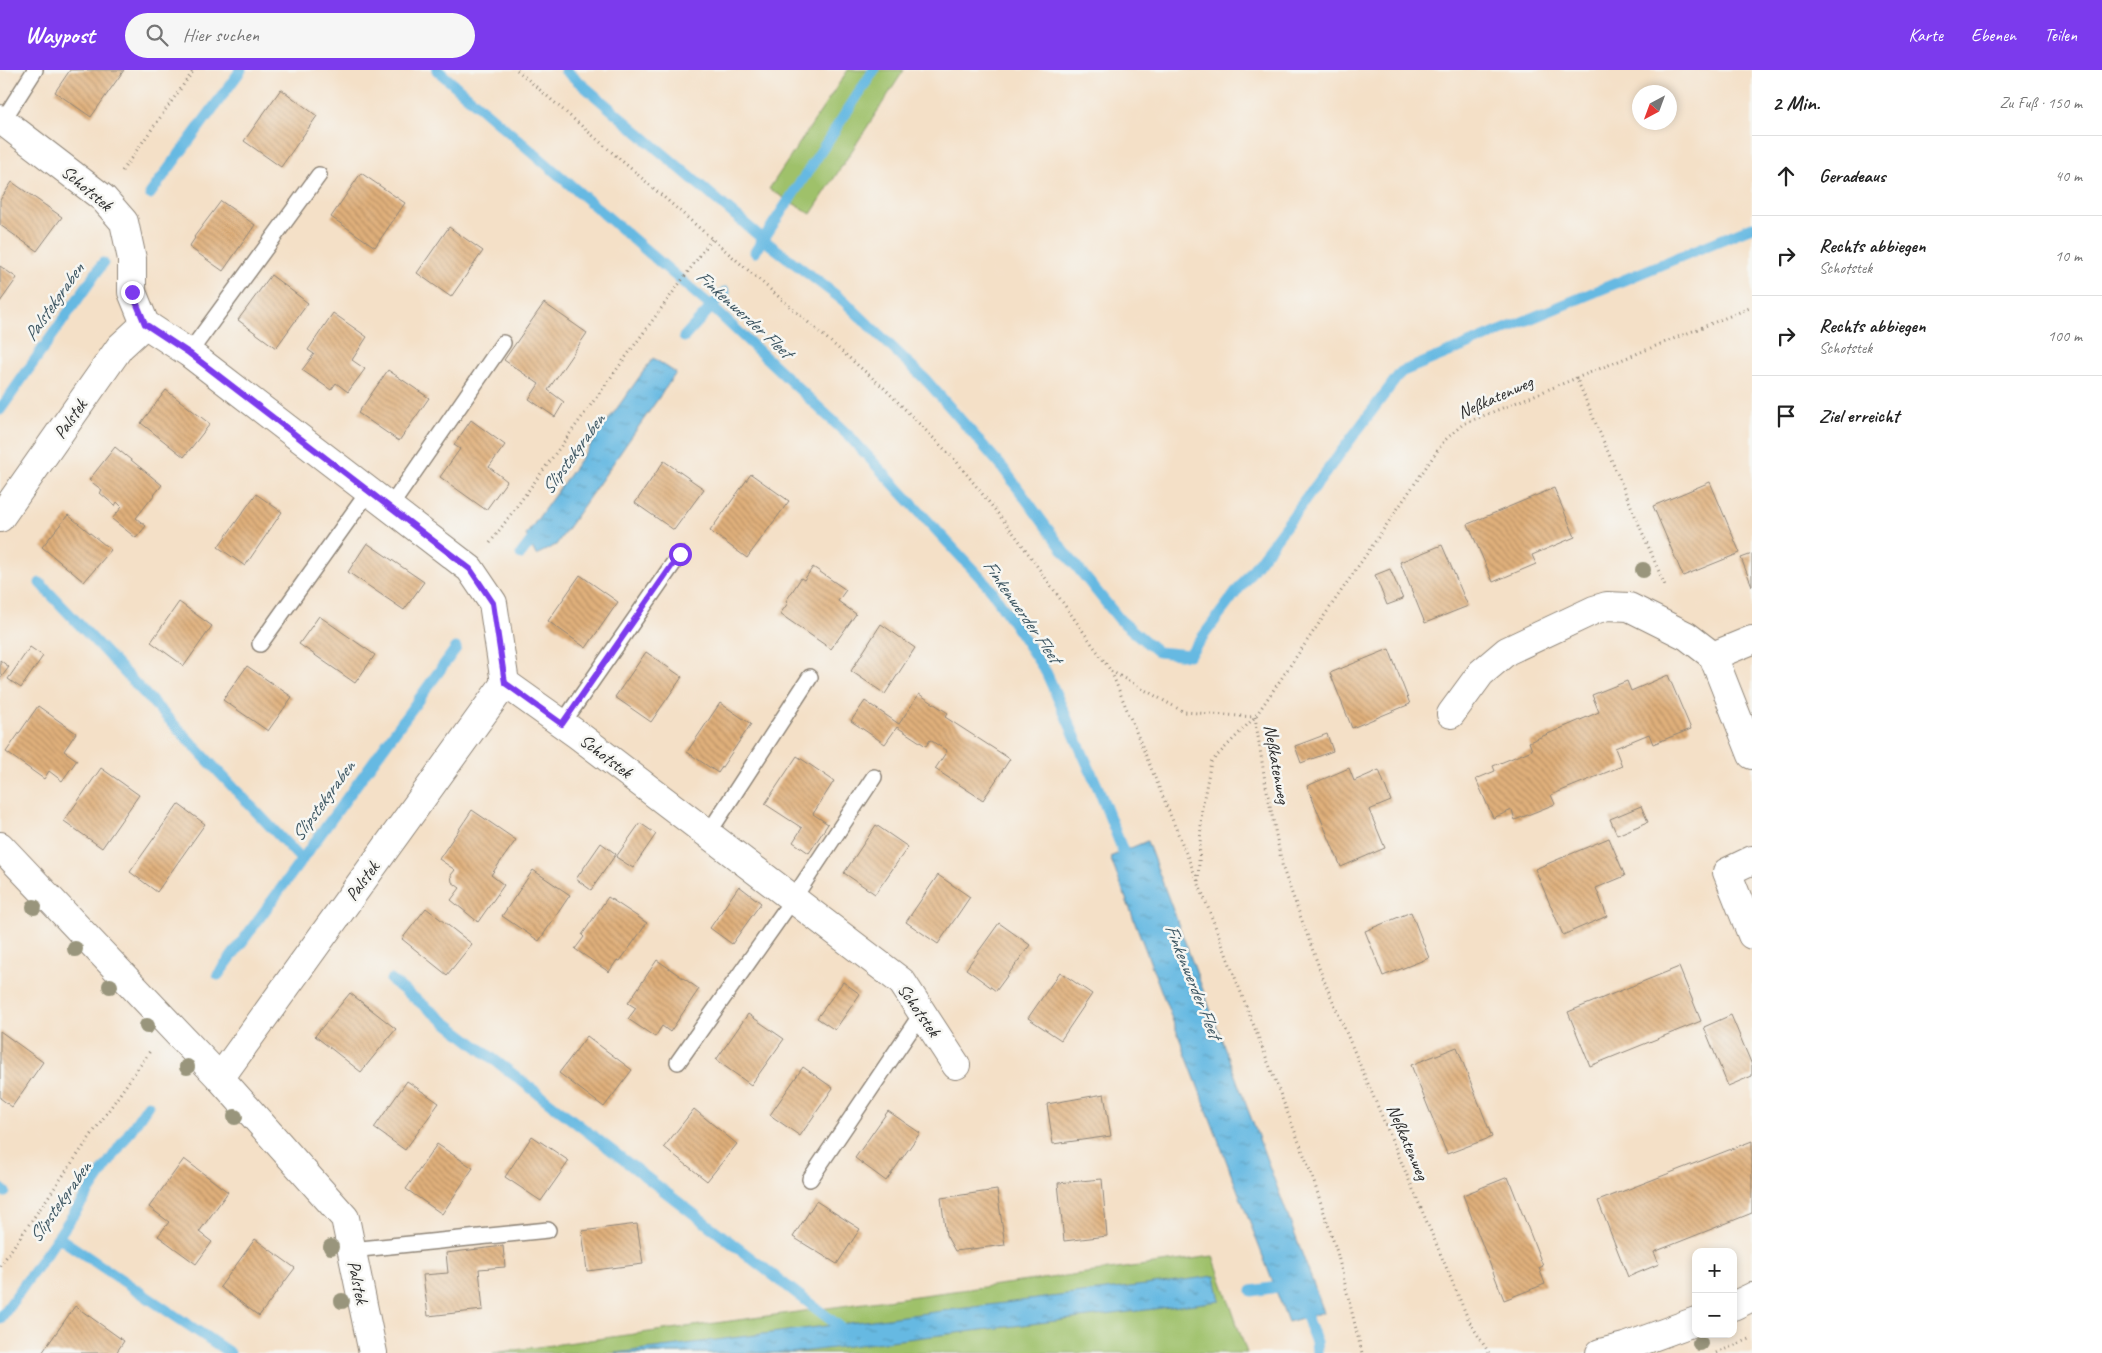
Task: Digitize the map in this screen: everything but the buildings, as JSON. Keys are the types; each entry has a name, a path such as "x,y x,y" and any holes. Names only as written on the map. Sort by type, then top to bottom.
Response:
{"street":[{"name":"Schotstek","path":"1,122 102,198 124,222 132,259 132,292 145,324"},
{"path":"145,324 189,353 470,569 493,603 505,683"},
{"name":"Palstek","path":"0,518 120,348 145,324"},
{"path":"1451,714 1481,673 1507,651 1594,610 1608,606 1630,607 1687,636 1712,656 1752,755"},
{"path":"1712,656 1752,640"},
{"name":"Schotstek","path":"505,683 562,724 902,982 956,1065"},
{"name":"Palstek","path":"220,1078 505,683"},
{"name":"Palstek","path":"0,846 220,1078 345,1218 373,1353"},
{"path":"1752,860 1727,872 1752,934"},
{"path":"1737,1304 1752,1297"},
{"path":"1600,1353 1628,1346 1692,1323"}],"lane":[{"path":"1,122 36,70"},
{"path":"189,353 319,175"},
{"path":"390,507 503,343"},
{"path":"260,644 369,491"},
{"path":"562,724 680,554"},
{"path":"708,834 810,676"},
{"path":"678,1062 793,899 874,777"},
{"path":"810,1180 922,1013"},
{"path":"351,1250 548,1230"}],"path":[{"path":"102,198 194,70"},
{"path":"517,70 884,388 957,462 1018,539 1111,671 1198,882 1311,1173 1337,1252 1362,1353"},
{"path":"470,569 712,239"},
{"name":"Neßkatenweg","path":"1489,1353 1469,1321 1323,978 1282,869 1255,716 1444,441 1463,424 1752,307"},
{"path":"1576,378 1687,636"},
{"path":"1111,671 1184,712 1255,716"},
{"path":"1198,882 1202,808 1211,762 1255,716"},
{"path":"0,1266 168,1025"},
{"path":"1716,1353 1752,1338"}],"green space":[{"path":"848,70 904,70 811,214 769,189"},
{"path":"1213,1256 1247,1353 493,1353"}],"water":[{"path":"653,358 676,373 556,545 536,555 526,535"},
{"path":"1147,841 1324,1312 1288,1322 1110,857"},
{"path":"1215,1276 1220,1301 792,1353 615,1353"}],"waterway":[{"name":"Palstekgraben","path":"150,194 241,70"},
{"name":"Finkenwerder Fleet","path":"437,70 712,307 849,436 990,588 1046,672 1099,790 1128,864"},
{"path":"565,70 764,240 845,302 926,380 1003,468 1064,551 1120,620 1158,652 1189,655 1401,372 1752,227"},
{"path":"755,252 874,70"},
{"name":"Palstekgraben","path":"0,410 103,263"},
{"name":"Slipstekgraben","path":"684,337 725,292"},
{"name":"Slipstekgraben","path":"521,554 538,532"},
{"path":"40,583 302,860"},
{"name":"Slipstekgraben","path":"218,975 456,648"},
{"path":"391,980 848,1333"},
{"name":"Slipstekgraben","path":"0,1319 148,1105"},
{"path":"0,1188 5,1192"},
{"path":"58,1237 230,1353"},
{"path":"1252,1291 1290,1285"},
{"name":"Finkenwerder Fleet","path":"1301,1304 1316,1342 1317,1353"}],"route":[{"path":"132,292 145,324 189,353 470,569 493,603 505,683 562,724 680,554"}]}
